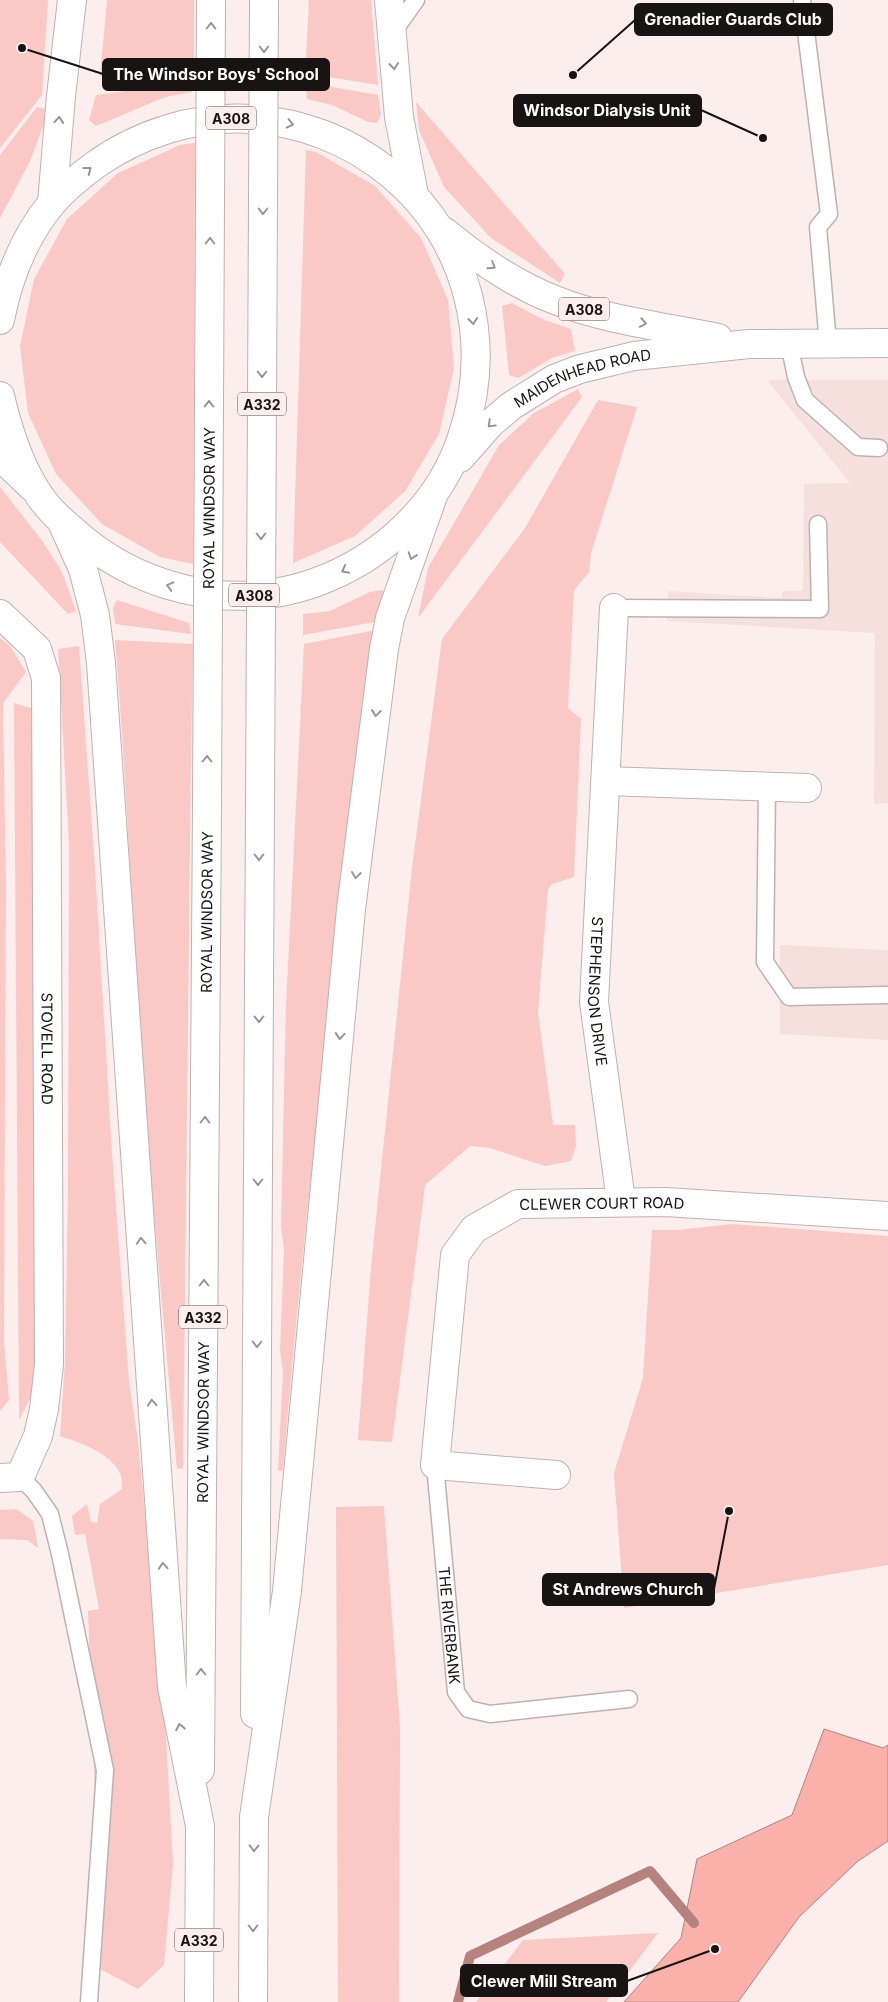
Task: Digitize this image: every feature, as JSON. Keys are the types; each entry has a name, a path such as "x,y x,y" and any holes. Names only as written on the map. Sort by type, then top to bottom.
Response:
{"main road":[{"path":"52,203 61,96 72,0"},
{"name":"ROYAL WINDSOR WAY","path":"200,1826 211,0"},
{"name":"A332","path":"253,2002 264,0"},
{"path":"389,0 399,117 414,195"},
{"name":"A308","path":"0,320 4,297 16,264 31,235 52,203 85,172 112,152 143,136 173,126 222,118 264,120 314,130 348,144 378,163 414,195 438,227 452,251 464,280 473,316 476,349 475,383 469,417 460,444 440,484 416,515 394,537 368,557 341,572 319,581 276,593 235,596 195,592 163,585 134,574 105,557 61,520 39,496 18,455 7,425 0,396"},
{"name":"MAIDENHEAD ROAD","path":"438,227 496,270 555,301 608,315 749,344"},
{"path":"0,264 31,235"},
{"name":"MAIDENHEAD ROAD","path":"440,484 469,446 498,418 531,392 554,379 580,369 634,356 749,344 888,343"},
{"path":"0,456 39,496"},
{"path":"254,1817 287,1591 352,909 384,649 390,618 440,484"},
{"path":"61,520 83,569 95,615 101,663 172,1687 200,1826"},
{"name":"STEPHENSON DRIVE","path":"614,608 594,1002 621,1202"},
{"name":"STOVELL ROAD","path":"0,614 37,650 46,678 49,1364 44,1409 38,1436 10,1477"},
{"path":"606,780 807,788"},
{"name":"CLEWER COURT ROAD","path":"435,1465 454,1254 474,1229 518,1204 666,1202 888,1216"},
{"path":"435,1465 556,1475"},
{"name":"A332","path":"199,2002 200,1826"}],"lane":[{"path":"391,35 416,0"},
{"path":"802,0 829,214 818,227 828,344"},
{"path":"789,343 796,377 805,400 858,448 879,448"},
{"path":"614,608 820,609 818,524"},
{"path":"767,786 765,962 789,997 886,995"},
{"name":"THE RIVERBANK","path":"435,1465 456,1692 468,1709 490,1714 630,1699"},
{"path":"10,1477 34,1492 50,1514 105,1770 89,2002"}],"shaded area":[{"path":"0,0 48,0 42,95 0,148"},
{"path":"107,0 194,0 194,72 100,76"},
{"path":"309,0 371,0 378,85 329,77 305,78"},
{"path":"194,82 192,92 165,97 96,126 89,120 96,95"},
{"path":"306,86 332,87 378,95 381,115 377,123 368,122 332,105 307,99"},
{"path":"416,102 565,274 560,283 491,238 444,187 419,130"},
{"path":"37,107 49,110 30,161 0,218 0,155"},
{"path":"195,143 193,564 160,557 102,524 56,474 28,413 20,346 34,279 67,219 118,173 180,145"},
{"path":"306,150 316,152 375,186 421,238 448,300 454,368 439,434 405,491 355,536 293,563"},
{"path":"512,303 542,319 571,329 575,351 552,358 518,378 509,375 502,306"},
{"path":"767,380 888,380 888,803 874,804 875,633 667,621 668,591 782,598 782,591 803,591 804,484 850,483"},
{"path":"578,389 582,397 418,618 428,568 499,445 534,413"},
{"path":"598,400 637,407 591,553 589,572 574,590 568,708 581,719 574,877 552,884 548,889 538,1013 553,1125 575,1125 576,1146 571,1161 545,1166 490,1148 470,1146 425,1185 392,1442 358,1440 371,1267 412,868 442,639 525,528"},
{"path":"0,487 43,542 62,572 76,611 68,614 0,542"},
{"path":"383,590 380,621 303,635 303,614 330,611 370,592"},
{"path":"117,600 189,623 191,634 115,624 113,608"},
{"path":"376,630 313,1155 283,1470 278,1471 283,1372 280,1351 284,1249 281,1227 286,1006 304,644"},
{"path":"0,638 10,646 26,672 3,703 6,886 4,1342 9,1400 0,1411"},
{"path":"115,640 193,644 183,1468 177,1469 147,1120"},
{"path":"79,646 129,1382 138,1441 165,1719 173,1864 164,1965 138,1989 98,1968 87,1931 95,1794 88,1611 99,1609 85,1534 75,1535 72,1516 87,1504 91,1522 97,1523 100,1504 122,1489 122,1479 115,1466 102,1454 85,1445 60,1436 65,1362 68,1192 69,842 58,649"},
{"path":"14,703 34,709 40,957 35,1389 19,1420"},
{"path":"780,945 888,950 888,1040 780,1034"},
{"path":"733,1224 888,1236 888,1565 624,1608 614,1473 643,1378 652,1230 677,1230"},
{"path":"384,1506 400,1727 399,2002 338,2002 336,1507"},
{"path":"16,1509 33,1521 38,1548 27,1540 0,1539 0,1510"},
{"path":"824,1729 883,1748 888,1745 888,1841 858,1861 799,1917 738,2002 624,2002 681,1938 697,1859 792,1815"},
{"path":"658,1933 606,2002 476,2002 523,1940"}],"waterway":[{"path":"458,2002 470,1956 650,1871 694,1923"}],"place":[{"name":"The Windsor Boys' School","path":"22,48"},
{"name":"Grenadier Guards Club","path":"573,75"},
{"name":"Windsor Dialysis Unit","path":"763,138"},
{"name":"St Andrews Church","path":"729,1511"},
{"name":"Clewer Mill Stream","path":"715,1949"}]}
